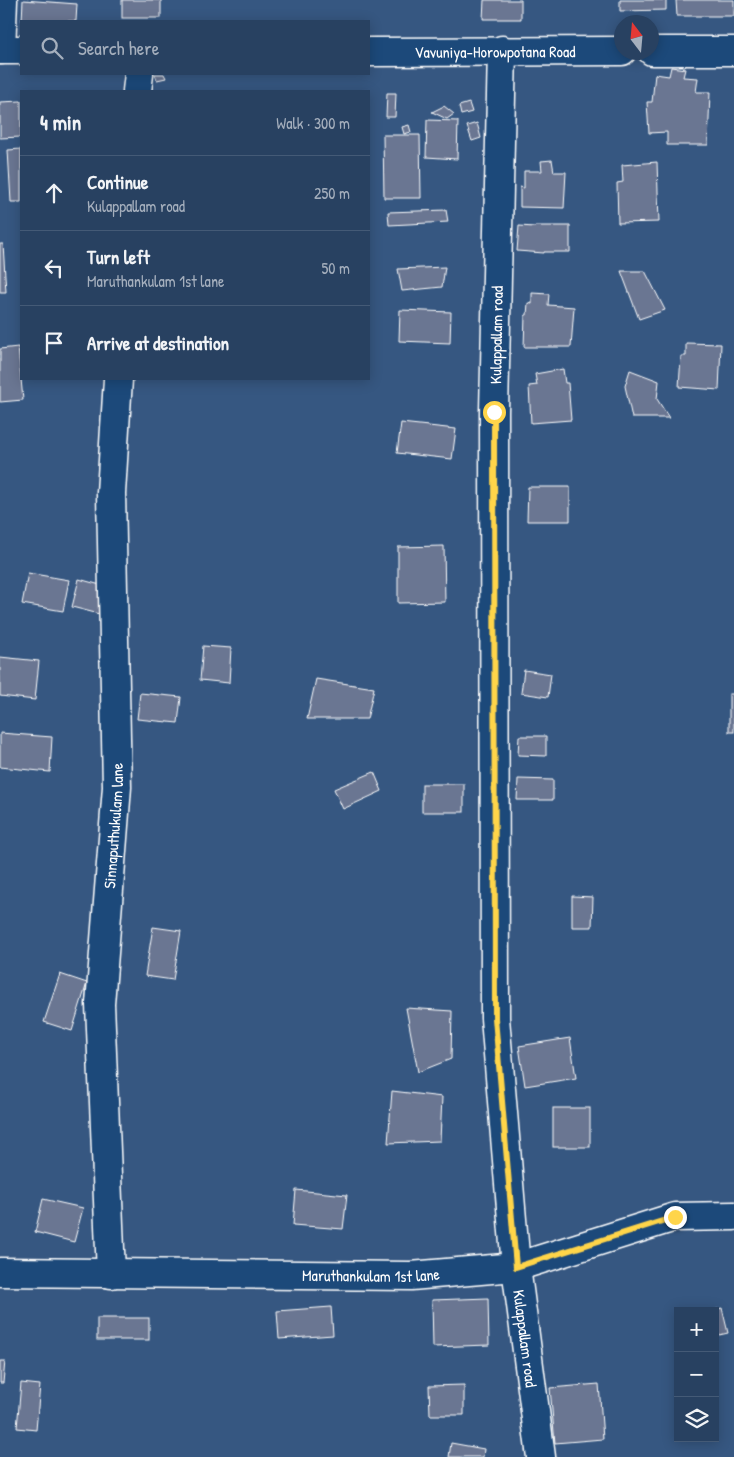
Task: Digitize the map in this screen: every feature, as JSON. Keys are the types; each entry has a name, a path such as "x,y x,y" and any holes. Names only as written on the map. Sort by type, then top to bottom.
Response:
{"main road":[{"path":"3,0 7,50"},
{"name":"Kulappallam road","path":"502,50 494,412 495,1008 516,1267 540,1457"},
{"name":"Vavuniya-Horowpotana Road","path":"370,52 614,51"},
{"path":"659,51 734,51"},
{"path":"137,90 139,75"},
{"name":"Sinnaputhukulam lane","path":"111,1274 100,1004 117,787 111,493 118,380"},
{"name":"Maruthankulam 1st lane","path":"0,1272 411,1276 516,1267 675,1217 734,1216"}],"building":[{"path":"23,0 77,4 76,20 22,20"},
{"path":"122,0 161,0 161,18 122,18"},
{"path":"484,0 521,0 521,19 483,19"},
{"path":"620,0 666,0 666,10 620,11"},
{"path":"676,0 734,0 734,16 677,16"},
{"path":"671,67 685,69 683,77 698,78 696,92 710,92 708,145 667,145 667,132 649,133 647,102 652,102 655,74 669,76"},
{"path":"155,75 164,75 166,78 157,80"},
{"path":"387,93 396,93 395,117 386,117"},
{"path":"20,101 20,137 0,138 0,102"},
{"path":"469,103 472,112 461,115 459,106"},
{"path":"444,106 454,114 447,119 432,112"},
{"path":"427,120 458,121 457,159 426,157"},
{"path":"477,123 481,138 472,141 467,126"},
{"path":"409,125 411,132 404,134 402,127"},
{"path":"383,135 420,135 421,198 384,198"},
{"path":"20,149 20,202 11,202 8,150"},
{"path":"552,160 554,172 566,172 564,208 520,207 520,187 524,188 524,171 542,171 541,161"},
{"path":"657,162 659,222 618,223 617,183 623,182 622,165"},
{"path":"446,210 448,222 389,225 388,212"},
{"path":"519,226 570,226 570,252 517,251"},
{"path":"0,244 3,244 6,292 0,292"},
{"path":"445,267 442,287 402,291 398,269"},
{"path":"621,271 645,271 665,310 639,319"},
{"path":"532,293 549,294 548,305 574,307 571,347 524,347 525,315 527,315 528,303 532,304"},
{"path":"400,310 451,312 450,343 399,341"},
{"path":"686,343 721,344 719,390 679,387 681,356 686,356"},
{"path":"18,347 23,400 0,402 0,349"},
{"path":"563,369 565,383 568,383 571,420 531,423 529,386 537,385 535,374"},
{"path":"630,370 659,381 657,399 669,418 632,418 625,386"},
{"path":"401,423 456,429 452,459 397,453"},
{"path":"528,487 570,487 570,521 527,521"},
{"path":"444,546 445,602 398,603 398,547"},
{"path":"28,573 69,580 63,611 22,604"},
{"path":"79,579 111,588 103,615 72,607"},
{"path":"203,646 231,648 229,683 200,680"},
{"path":"0,657 39,661 35,700 0,696"},
{"path":"524,670 551,674 548,697 521,693"},
{"path":"316,679 374,688 367,719 307,719"},
{"path":"140,693 181,697 178,723 137,719"},
{"path":"729,694 734,694 734,732 729,732"},
{"path":"0,733 52,737 50,772 0,767"},
{"path":"519,736 546,736 546,756 518,755"},
{"path":"374,772 382,791 343,809 334,789"},
{"path":"518,779 553,780 553,800 517,800"},
{"path":"422,784 464,784 464,812 422,812"},
{"path":"572,896 593,897 592,927 572,927"},
{"path":"153,927 181,931 173,980 145,976"},
{"path":"60,974 87,983 72,1031 44,1022"},
{"path":"406,1008 452,1011 451,1059 418,1072"},
{"path":"570,1038 576,1078 525,1086 519,1046"},
{"path":"392,1091 442,1097 440,1141 388,1143"},
{"path":"553,1108 590,1108 590,1147 553,1147"},
{"path":"296,1190 347,1195 343,1229 293,1225"},
{"path":"43,1199 83,1208 74,1242 35,1232"},
{"path":"488,1298 489,1345 433,1347 432,1300"},
{"path":"331,1307 333,1335 279,1339 277,1311"},
{"path":"722,1308 728,1333 719,1335 719,1309"},
{"path":"97,1318 149,1318 149,1340 97,1340"},
{"path":"0,1361 5,1361 3,1383 0,1383"},
{"path":"21,1383 40,1385 36,1430 17,1428"},
{"path":"599,1384 603,1439 555,1443 550,1388"},
{"path":"464,1385 464,1415 430,1415 429,1386"},
{"path":"451,1443 484,1449 483,1457 449,1457"}],"route":[{"path":"494,412 495,1018 516,1267 675,1217"}]}
